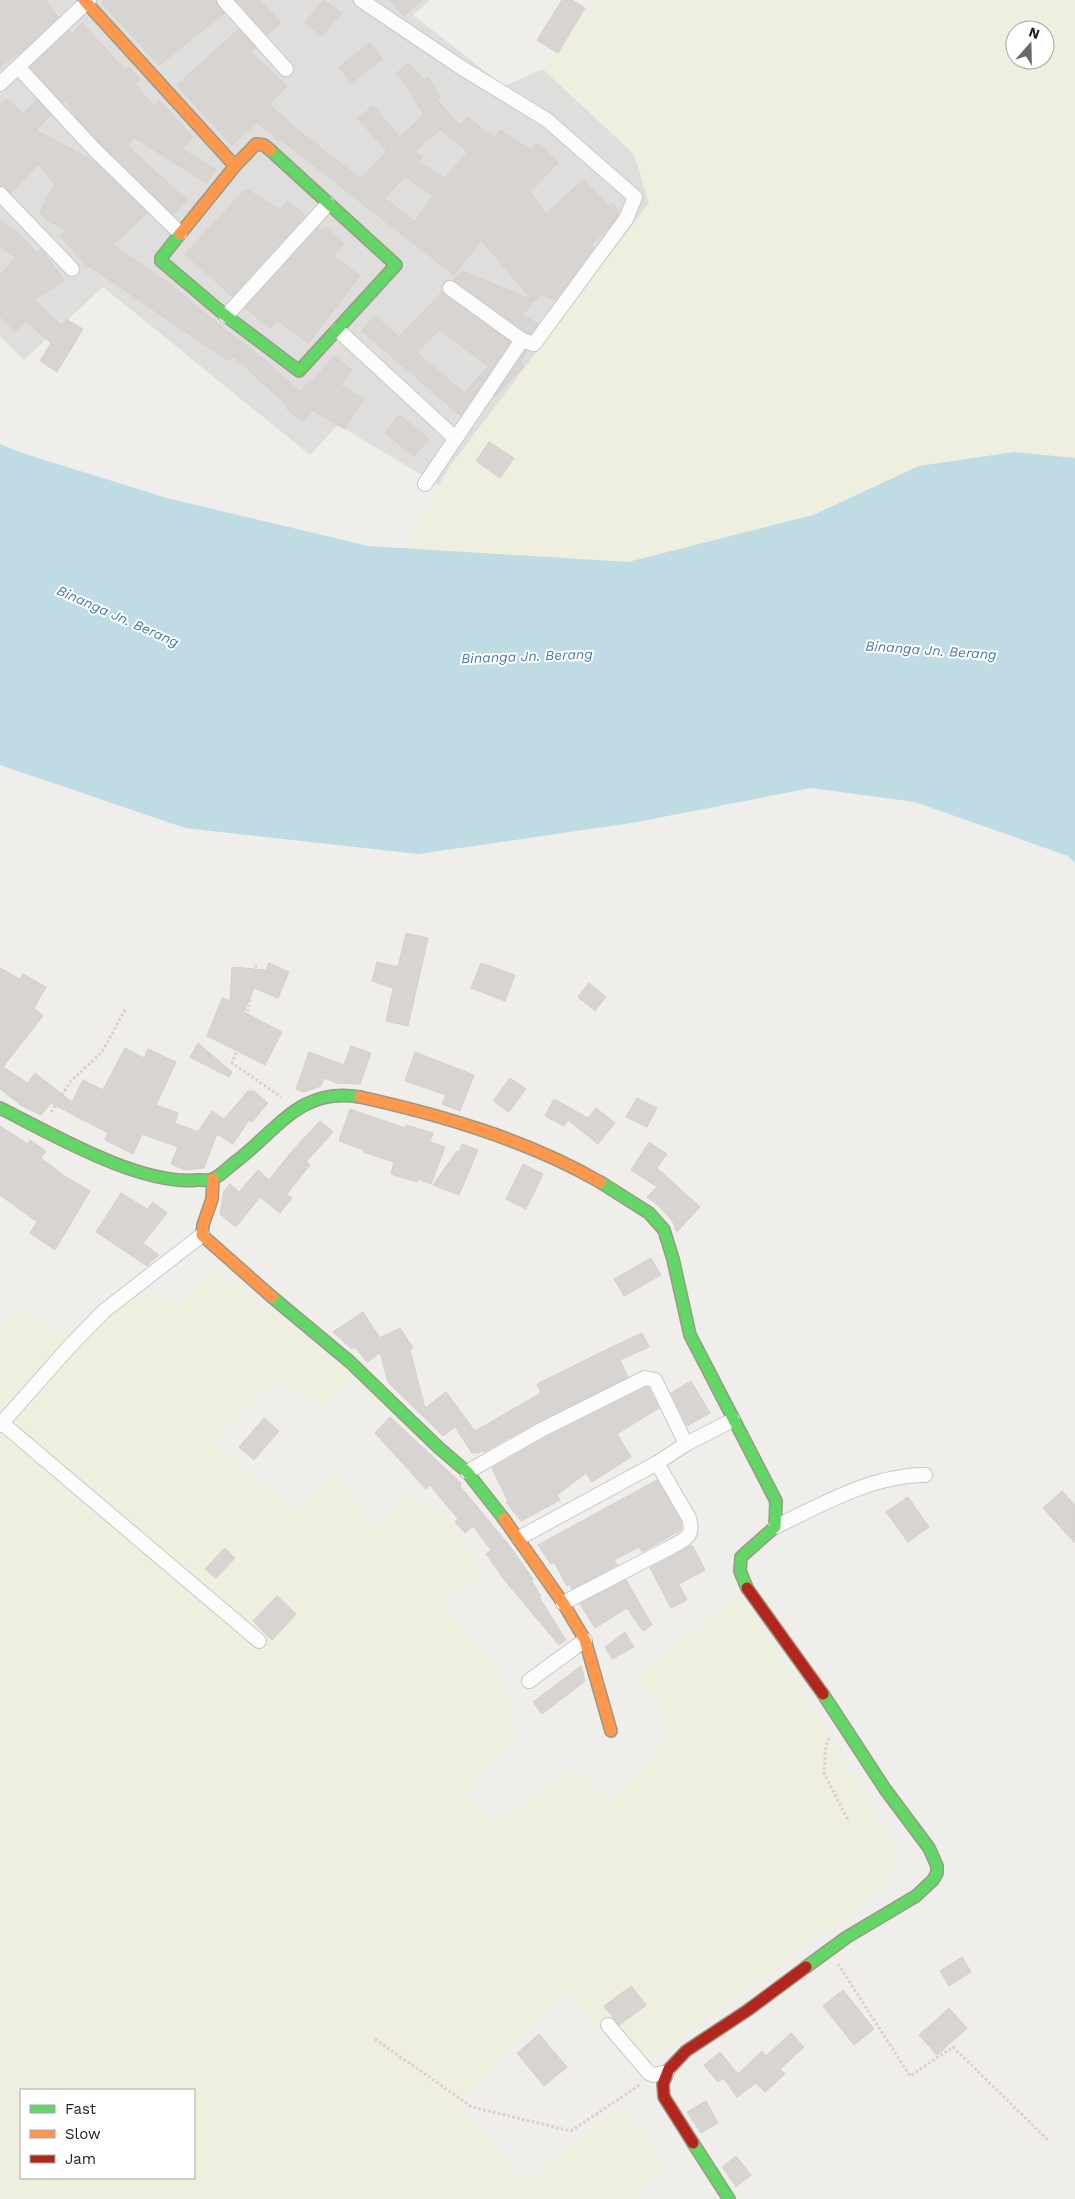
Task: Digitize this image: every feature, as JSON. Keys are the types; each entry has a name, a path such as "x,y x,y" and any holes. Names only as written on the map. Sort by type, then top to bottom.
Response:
{"street":[{"path":"224,0 286,69"},
{"path":"0,84 87,1 235,166"},
{"path":"368,2 459,66 548,120 635,197 626,219 534,344 528,344 450,288"},
{"path":"18,67 94,149 180,233"},
{"path":"256,144 264,145 328,204 396,265 299,371 226,316 161,261 161,258 180,233 235,166 256,144"},
{"path":"0,194 72,269"},
{"path":"226,316 328,204"},
{"path":"338,330 455,438"},
{"path":"425,484 522,340"},
{"path":"0,1108 88,1152 138,1171 180,1182 213,1179 249,1152 296,1108 320,1098 339,1095 357,1096 410,1108 516,1142 576,1168 625,1196 649,1213 664,1230 673,1259 690,1336 776,1501 775,1527"},
{"path":"213,1179 212,1199 203,1225 202,1235 104,1311 63,1353 1,1424 258,1641"},
{"path":"202,1235 226,1259 350,1362 438,1447 467,1472 518,1538 564,1604 585,1640 611,1731"},
{"path":"467,1472 541,1430 645,1378 655,1380 686,1444"},
{"path":"518,1538 658,1463 686,1444 733,1420"},
{"path":"564,1604 673,1546 690,1534 692,1528 689,1518 658,1463"},
{"path":"660,2073 677,2059 749,2010 828,1949 906,1903 935,1878 938,1872 937,1862 897,1808 803,1664 755,1601 738,1569 742,1557 775,1527 842,1496 884,1481 903,1475 925,1475"},
{"path":"529,1681 585,1640"},
{"path":"608,2025 644,2069 660,2073"},
{"path":"660,2073 663,2080 664,2097 729,2199"}],"path":[{"path":"256,965 245,1028 232,1063 296,1108"},
{"path":"41,1128 71,1081 102,1052 126,1008"},
{"path":"838,1717 826,1746 824,1773 849,1822"},
{"path":"828,1949 910,2076 953,2047 1049,2141"},
{"path":"375,2039 472,2107 570,2131 660,2073"}],"shaded area":[{"path":"0,0 430,0 413,15 504,86 543,69 634,154 650,203 448,469 439,485 338,425 310,455 103,287 24,360 0,336"}],"green space":[{"path":"596,0 1075,0 1075,458 1014,452 919,466 813,515 628,562 404,549 448,469 649,203 634,154 543,69"},
{"path":"212,1268 356,1377 321,1408 279,1378 212,1441 295,1511 333,1473 379,1529 408,1493 444,1512 486,1573 439,1600 499,1670 518,1733 467,1795 495,1822 574,1768 611,1802 671,1737 656,1698 633,1679 740,1595 854,1776 897,1854 886,1887 637,2069 565,1990 458,2108 526,2181 623,2104 665,2165 636,2190 643,2199 0,2199 0,1326 15,1307 60,1336 108,1310 142,1285 178,1306"}],"water":[{"name":"Binanga Jn. Berang","path":"0,444 22,453 167,498 368,546 628,562 813,515 919,466 1014,452 1075,458 1075,863 1068,856 915,802 811,788 632,823 418,854 185,828 0,765"}],"building":[{"path":"0,0 45,0 58,17 18,55 17,53 0,67"},
{"path":"104,0 215,0 224,13 159,65 102,3"},
{"path":"236,0 259,0 281,22 267,35"},
{"path":"324,0 341,13 322,36 305,22"},
{"path":"389,0 422,0 404,16"},
{"path":"562,0 572,0 585,8 558,53 537,40"},
{"path":"82,23 125,70 129,67 140,79 135,84 154,106 160,101 193,137 182,149 216,170 206,183 134,137 127,146 187,200 173,214 100,143 76,117 66,100 63,103 30,67 69,31 72,34"},
{"path":"239,29 255,47 250,51 287,86 269,104 300,132 361,179 387,151 358,119 373,106 400,137 424,115 406,84 396,74 408,63 424,80 428,78 440,97 437,100 460,126 468,117 494,139 500,130 531,150 538,143 558,163 530,192 546,214 583,180 609,206 614,203 618,215 610,227 591,244 594,247 556,300 540,294 522,315 538,324 531,334 453,280 462,271 532,300 481,240 454,275 280,139 279,141 257,122 232,145 177,85","holes":["440,129 468,152 445,178 418,162 422,157 415,151","405,176 433,196 415,222 385,198"]},
{"path":"370,43 382,59 351,83 339,67"},
{"path":"7,99 23,113 37,100 51,115 36,130 95,162 147,213 113,245 171,285 265,360 300,392 310,381 312,382 334,356 352,370 340,385 363,399 344,429 313,410 303,422 233,356 229,361 89,266 87,267 60,235 66,230 47,220 40,212 55,184 38,164 11,193 0,185 0,105"},
{"path":"246,189 280,210 288,201 305,216 232,296 185,254"},
{"path":"0,220 18,233 37,253 41,249 64,280 34,300 62,326 66,319 83,329 57,372 40,361 51,343 26,321 15,331 0,316 0,274 17,258 0,247"},
{"path":"325,227 344,244 333,256 360,276 308,343 277,320 270,328 245,308 318,228 322,231"},
{"path":"442,292 510,342 461,416 362,331 375,316 399,337","holes":["439,330 489,366 464,393 417,353"]},
{"path":"526,350 520,363 524,366 494,397"},
{"path":"399,415 429,439 414,456 385,433"},
{"path":"489,442 514,458 500,478 476,461"},
{"path":"406,933 428,938 408,1026 386,1021 393,988 372,981 377,962 398,967"},
{"path":"269,963 289,972 278,998 254,988 244,1012 282,1032 265,1065 207,1036 222,998 230,1001 232,967 266,970"},
{"path":"481,963 515,975 505,1001 471,988"},
{"path":"0,968 20,979 23,974 46,987 34,1008 43,1016 3,1067 28,1083 35,1073 72,1102 83,1080 103,1090 125,1048 144,1058 148,1049 176,1062 156,1105 178,1113 175,1123 198,1132 212,1111 224,1119 248,1091 254,1091 268,1103 252,1122 249,1120 233,1144 217,1134 204,1168 185,1170 171,1164 178,1147 142,1134 133,1154 105,1140 108,1133 51,1103 41,1115 22,1106 0,1089"},
{"path":"589,983 606,997 595,1011 578,997"},
{"path":"198,1043 232,1072 229,1077 190,1057"},
{"path":"351,1046 371,1053 360,1084 337,1083 324,1078 321,1086 304,1092 296,1089 309,1052 344,1065"},
{"path":"415,1052 474,1075 460,1111 442,1104 446,1095 405,1081"},
{"path":"510,1078 526,1089 509,1112 493,1101"},
{"path":"637,1098 657,1108 647,1127 626,1117"},
{"path":"554,1099 588,1118 596,1108 615,1123 598,1144 568,1120 564,1126 545,1116"},
{"path":"350,1109 405,1128 406,1125 433,1133 430,1142 445,1147 431,1184 418,1179 417,1182 391,1174 394,1162 363,1152 364,1150 339,1141"},
{"path":"320,1121 333,1132 306,1162 310,1165 287,1194 292,1198 280,1213 260,1197 236,1227 220,1214 224,1191 230,1184 239,1192 258,1170 269,1180 292,1151"},
{"path":"0,1126 28,1144 30,1140 46,1151 41,1158 63,1175 90,1191 55,1250 30,1233 37,1222 0,1195"},
{"path":"649,1142 667,1154 657,1168 700,1207 677,1232 673,1222 658,1205 647,1197 657,1187 631,1170"},
{"path":"462,1144 478,1150 459,1195 433,1185 457,1151 459,1152"},
{"path":"523,1164 543,1174 526,1209 506,1199"},
{"path":"121,1193 147,1209 153,1202 167,1213 143,1243 159,1255 147,1266 96,1232"},
{"path":"651,1258 661,1275 624,1296 614,1279"},
{"path":"363,1312 380,1338 400,1328 413,1348 410,1350 425,1408 446,1392 475,1431 541,1393 537,1384 616,1345 642,1333 649,1347 620,1360 628,1377 537,1422 484,1452 483,1450 478,1453 472,1453 455,1427 443,1436 388,1382 380,1353 367,1362 355,1347 352,1349 333,1332"},
{"path":"691,1381 710,1413 687,1426 671,1393"},
{"path":"646,1387 649,1388 659,1408 617,1434 631,1457 592,1482 586,1473 557,1495 560,1500 521,1521 506,1502 508,1501 492,1468 545,1438"},
{"path":"390,1417 461,1483 460,1486 509,1545 533,1579 531,1580 541,1596 539,1597 566,1640 559,1645 506,1582 486,1554 491,1550 473,1526 465,1533 455,1522 458,1519 430,1485 426,1489 375,1433"},
{"path":"264,1418 279,1431 254,1460 239,1447"},
{"path":"657,1480 681,1521 681,1530 642,1552 639,1547 614,1560 617,1565 572,1589 569,1584 567,1586 554,1562 551,1564 538,1545"},
{"path":"1062,1491 1075,1505 1075,1543 1043,1508"},
{"path":"908,1497 929,1527 908,1542 886,1512"},
{"path":"692,1545 705,1570 679,1584 687,1600 671,1608 650,1568"},
{"path":"225,1548 235,1558 216,1578 205,1569"},
{"path":"626,1580 652,1625 643,1631 627,1608 595,1628 580,1604"},
{"path":"277,1596 296,1614 272,1640 253,1621"},
{"path":"625,1632 634,1647 612,1659 605,1647"},
{"path":"581,1666 585,1681 542,1714 533,1702"},
{"path":"962,1957 971,1972 949,1986 940,1971"},
{"path":"631,1986 646,2005 619,2025 604,2006"},
{"path":"843,1990 874,2029 854,2045 823,2006"},
{"path":"949,2008 967,2028 937,2055 919,2035"},
{"path":"791,2033 804,2047 780,2069 785,2074 765,2092 756,2083 737,2097 723,2078 718,2082 704,2065 720,2052 738,2074 762,2051 766,2056"},
{"path":"539,2034 567,2067 544,2086 517,2053"},
{"path":"706,2101 718,2123 701,2133 687,2112"},
{"path":"736,2156 751,2175 736,2187 722,2167"}],"traffic: fast":[{"path":"180,234 161,258 161,261 226,316 299,371 396,265 270,150"},
{"path":"0,1108 70,1144 124,1167 175,1180 208,1180 221,1174 290,1114 305,1105 321,1098 339,1095 360,1097"},
{"path":"600,1182 649,1213 664,1230 673,1259 690,1335 776,1501 775,1527 741,1557 740,1571 747,1588"},
{"path":"272,1297 350,1362 438,1447 467,1472 504,1519"},
{"path":"806,1967 847,1937 916,1896 933,1880 937,1873 937,1866 929,1848 885,1789 823,1694"},
{"path":"693,2143 729,2199"}],"traffic: slow":[{"path":"84,0 235,166 256,144 264,145 270,150"},
{"path":"180,234 235,166"},
{"path":"360,1097 422,1112 483,1130 514,1141 600,1182"},
{"path":"213,1179 212,1199 203,1225 202,1235 272,1297"},
{"path":"504,1519 563,1603 585,1640 611,1731"}],"traffic: jam":[{"path":"747,1588 823,1694"},
{"path":"693,2143 664,2097 663,2084 669,2069 686,2051 748,2010 806,1967"}]}
